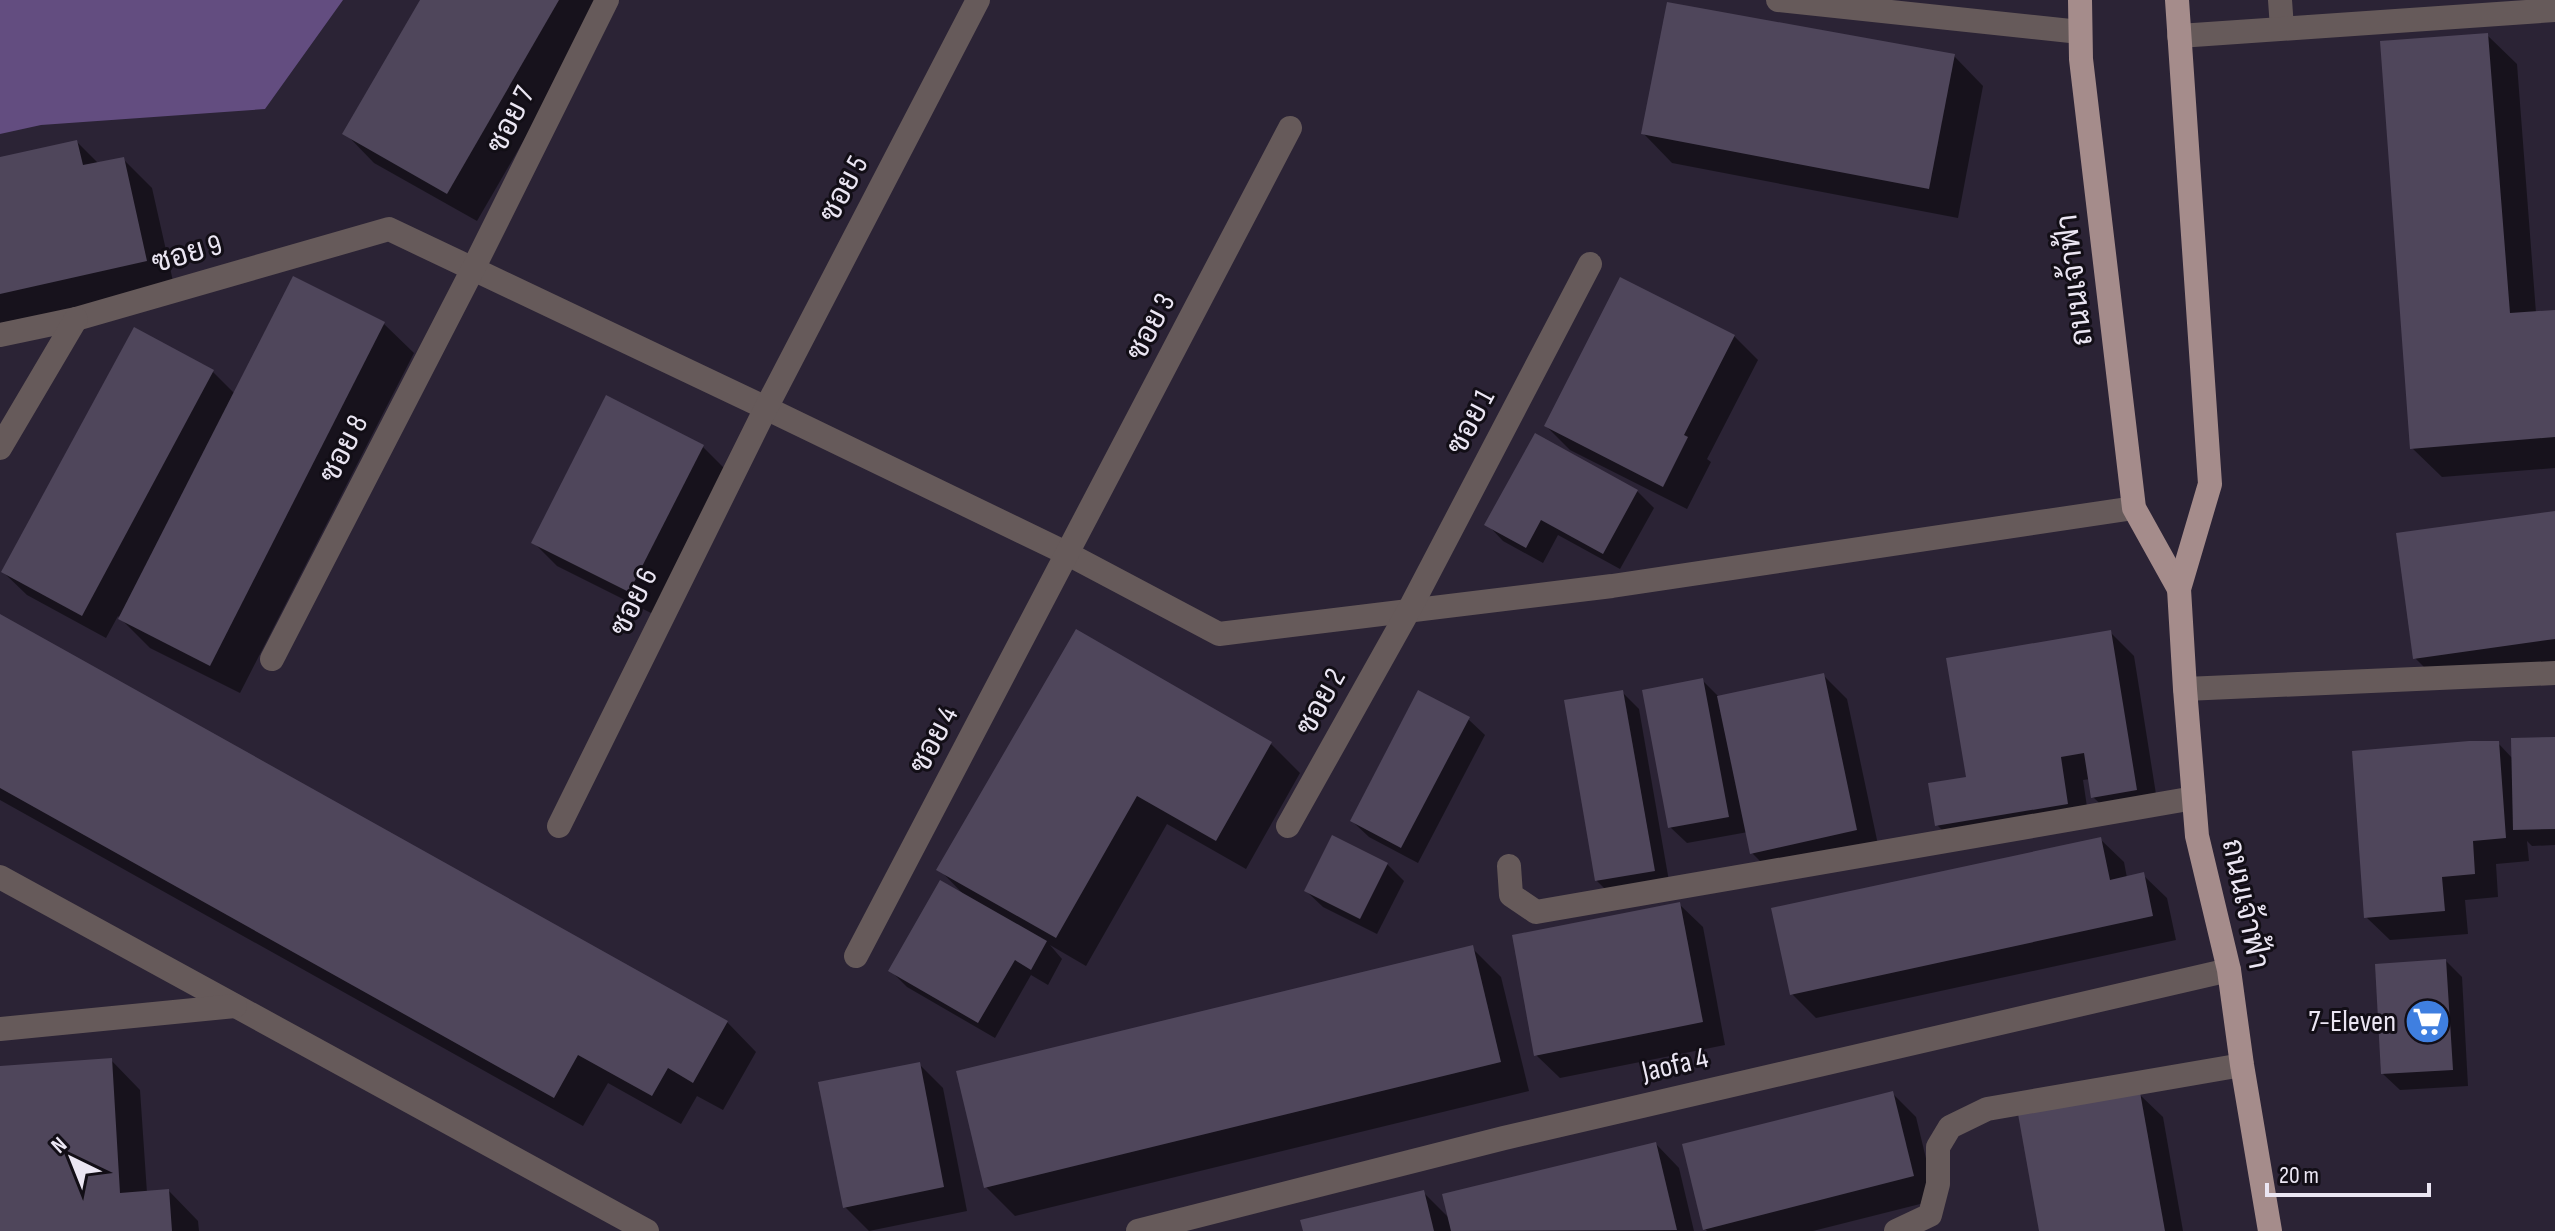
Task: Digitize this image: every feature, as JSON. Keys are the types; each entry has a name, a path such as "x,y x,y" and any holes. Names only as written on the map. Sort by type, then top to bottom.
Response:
{"main road":[{"name":"ถนนเจ้าฟ้า","path":"2080,0 2081,59 2134,508 2179,589"},
{"name":"ถนนเจ้าฟ้า","path":"2177,0 2210,484 2179,589 2185,689 2197,836 2229,970 2270,1231"}],"street":[{"name":"ซอย 7","path":"473,269 607,0"},
{"name":"ซอย 5","path":"766,408 978,0"},
{"path":"1778,0 2080,32"},
{"path":"2280,0 2282,28"},
{"path":"2179,36 2555,10"},
{"name":"ซอย 3","path":"1068,554 1290,128"},
{"name":"ซอย 9","path":"0,335 76,319 389,229 473,269"},
{"name":"ซอย 1","path":"1409,610 1590,264"},
{"path":"473,269 1068,554 1219,634 1612,586 2134,508"},
{"name":"ซอย 8","path":"272,659 473,269"},
{"path":"0,448 76,319"},
{"name":"ซอย 6","path":"559,826 766,408"},
{"name":"ซอย 4","path":"856,956 1068,554"},
{"name":"ซอย 2","path":"1288,826 1409,610"},
{"path":"2185,689 2555,673"},
{"path":"1509,866 1511,895 1536,912 2194,798"},
{"path":"0,877 647,1231"},
{"name":"Jaofa 4","path":"1138,1231 1504,1138 2229,970"},
{"path":"0,1029 235,1006"},
{"path":"1896,1231 1930,1215 1938,1184 1938,1147 1950,1127 1987,1109 2242,1065"}],"shaded area":[{"path":"0,0 343,0 265,109 41,125 0,134"}],"building":[{"path":"420,0 559,0 447,194 342,134"},
{"path":"1667,2 1955,54 1929,189 1641,134"},
{"path":"2488,33 2510,313 2555,310 2555,437 2410,449 2380,41"},
{"path":"77,140 83,165 124,157 147,261 0,294 0,157"},
{"path":"293,276 385,322 210,666 118,619"},
{"path":"1620,277 1735,335 1684,435 1688,437 1663,487 1544,426"},
{"path":"134,327 214,370 82,616 1,572"},
{"path":"606,395 704,445 629,592 531,543"},
{"path":"1535,433 1638,490 1603,554 1541,520 1526,548 1484,525"},
{"path":"2555,511 2555,639 2413,659 2396,533"},
{"path":"0,614 728,1021 693,1083 668,1068 652,1096 578,1055 554,1098 0,788"},
{"path":"1076,629 1272,742 1216,841 1137,796 1056,938 936,870"},
{"path":"2111,630 2137,790 2091,798 2084,753 2061,757 2068,804 1935,826 1928,783 1966,777 1946,658"},
{"path":"1824,673 1857,830 1750,854 1717,696"},
{"path":"1703,678 1729,817 1668,828 1642,690"},
{"path":"1418,690 1470,717 1401,848 1350,821"},
{"path":"1623,690 1655,871 1595,881 1564,700"},
{"path":"2555,737 2555,829 2513,830 2511,738"},
{"path":"2499,741 2506,838 2473,841 2475,874 2442,877 2445,911 2364,918 2352,751"},
{"path":"1332,835 1388,863 1360,919 1304,891"},
{"path":"2101,837 2110,880 2144,872 2153,916 1790,995 1771,908"},
{"path":"940,880 1047,941 1031,970 1015,960 978,1023 888,971"},
{"path":"1680,902 1703,1022 1534,1056 1512,935"},
{"path":"1473,945 1501,1062 984,1188 956,1071"},
{"path":"2446,959 2453,1070 2381,1074 2375,964"},
{"path":"112,1058 120,1193 169,1189 172,1231 0,1231 0,1066"},
{"path":"920,1062 944,1187 843,1208 818,1082"},
{"path":"1893,1091 1914,1176 1703,1230 1682,1144"},
{"path":"2140,1092 2165,1231 2039,1231 2018,1114"},
{"path":"1656,1142 1677,1230 1451,1231 1442,1194"},
{"path":"1424,1190 1434,1231 1303,1231 1300,1220"}],"place":[{"name":"7-Eleven","path":"2427,1022"}]}
